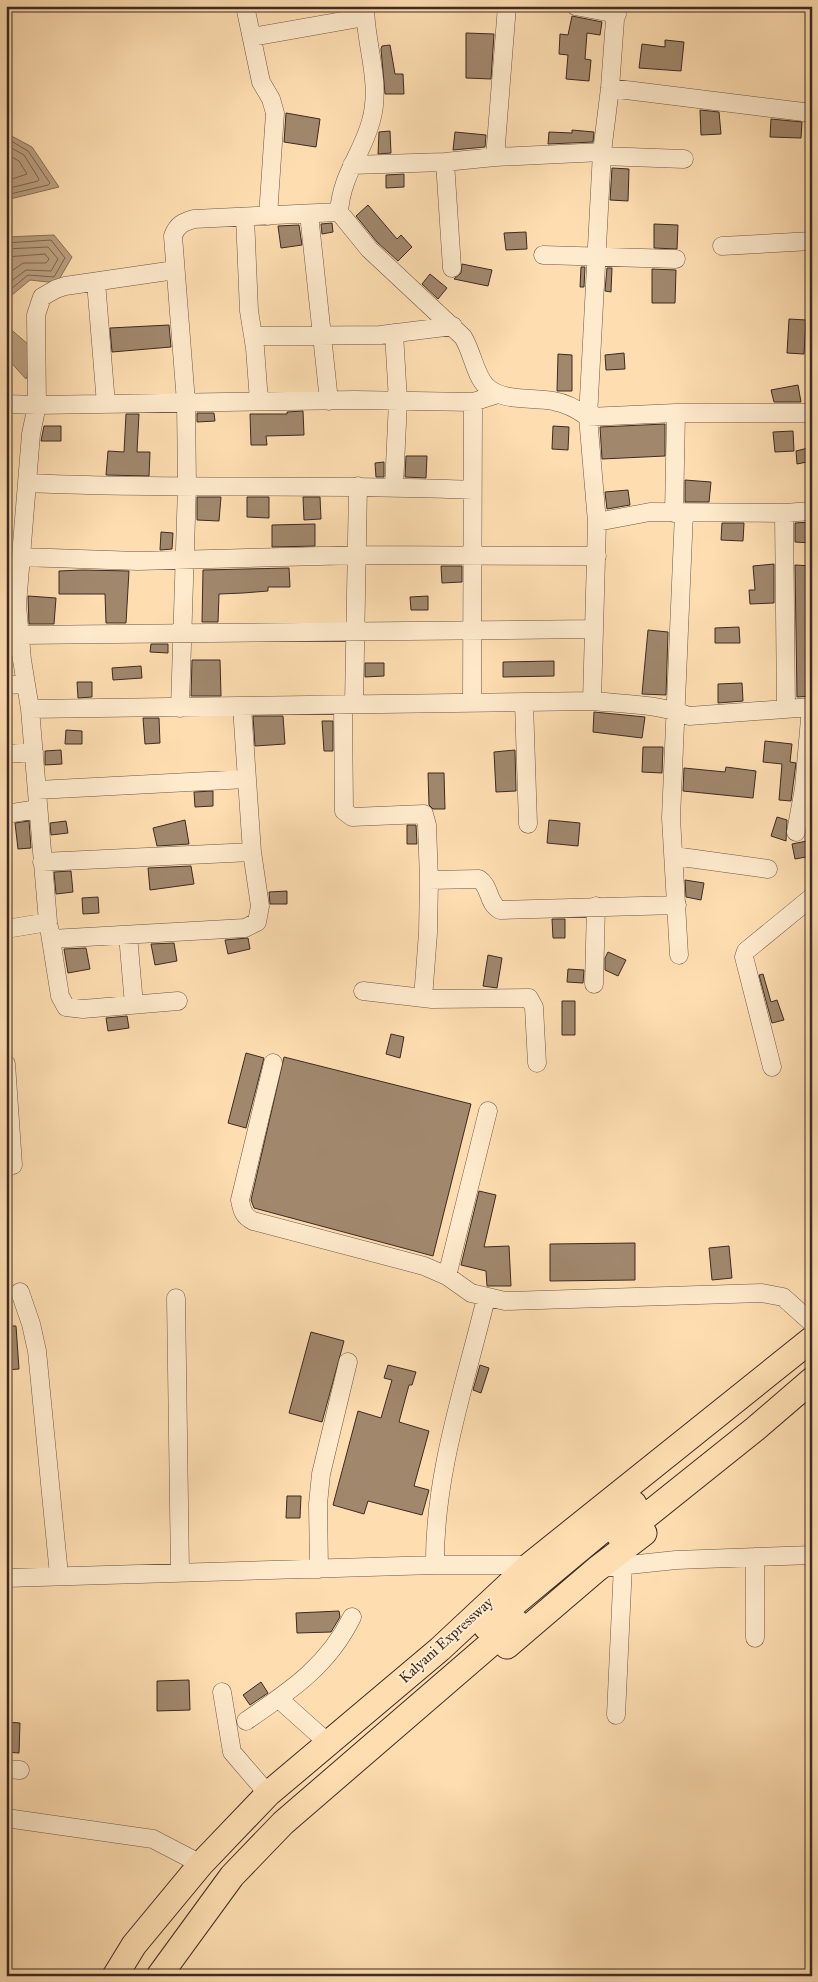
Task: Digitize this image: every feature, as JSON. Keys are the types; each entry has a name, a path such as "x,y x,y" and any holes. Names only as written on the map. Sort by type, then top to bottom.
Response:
{"highway":[{"name":"Kalyani Expressway","path":"115,1976 134,1945 201,1864 268,1794 327,1742 440,1649 530,1565 812,1339"},
{"path":"130,1976 268,1810 812,1355"},
{"path":"159,1976 232,1876 283,1823 513,1624 755,1429 812,1380"},
{"path":"172,1976 214,1915 267,1851 597,1569 812,1399"}],"street":[{"path":"245,6 261,82 271,99 275,114 268,216"},
{"path":"494,157 507,6"},
{"path":"576,6 616,10 610,88 602,154 588,416 598,522 592,701"},
{"path":"252,37 365,12 376,85 374,106 371,122 341,192 339,212 369,250 414,294 453,326 471,349 484,385 495,395"},
{"path":"610,88 812,114"},
{"path":"352,165 445,162 494,157 602,154 684,158"},
{"path":"445,162 452,268"},
{"path":"180,708 187,486 186,402 174,270 173,236 176,229 183,222 194,219 339,212"},
{"path":"309,214 329,401"},
{"path":"245,217 246,275 259,401"},
{"path":"722,246 812,241"},
{"path":"543,254 676,258"},
{"path":"174,270 56,289 42,297 38,306 37,405 31,434 17,606 16,643 30,709 49,930 60,996 66,1007 83,1009 178,1001"},
{"path":"96,282 106,404"},
{"path":"253,336 394,333 453,326"},
{"path":"394,333 398,401 394,487"},
{"path":"6,404 259,401 473,402 495,395 553,401 571,406 588,416 812,413"},
{"path":"472,702 473,402"},
{"path":"676,414 679,513 671,818 679,956"},
{"path":"27,484 92,486 358,486 472,490"},
{"path":"358,486 358,555 344,811 352,817 424,814 427,825 429,880 428,933 423,998"},
{"path":"598,522 650,512 784,513 812,511"},
{"path":"784,513 786,708"},
{"path":"22,557 138,562 185,559 358,555 596,556"},
{"path":"16,643 183,634 594,629"},
{"path":"6,685 26,684"},
{"path":"30,709 592,701 675,711 689,716 811,707 804,788 796,832"},
{"path":"524,702 528,824"},
{"path":"6,929 128,935 251,926 257,922 260,914 252,852 242,707"},
{"path":"6,754 34,752"},
{"path":"37,790 247,780"},
{"path":"6,814 38,808"},
{"path":"42,862 252,852"},
{"path":"674,856 768,869"},
{"path":"429,880 479,879 486,888 490,902 500,910 677,905"},
{"path":"772,1067 744,957 746,951 812,897"},
{"path":"594,984 596,906"},
{"path":"128,935 134,1005"},
{"path":"363,991 423,998 529,998 534,1007 537,1063"},
{"path":"273,1063 242,1188 240,1200 242,1211 246,1218 424,1266 447,1276 471,1293 486,1298 505,1301 772,1294 784,1296 812,1323"},
{"path":"6,1064 13,1166"},
{"path":"447,1276 488,1110"},
{"path":"20,1292 31,1324 37,1351 59,1575"},
{"path":"176,1298 181,1495 180,1572"},
{"path":"435,1565 436,1522 442,1481 486,1298"},
{"path":"319,1569 318,1504 321,1474 348,1362"},
{"path":"597,1569 676,1560 812,1555"},
{"path":"755,1557 755,1638"},
{"path":"6,1578 435,1565 530,1565"},
{"path":"616,1715 623,1565"},
{"path":"246,1722 279,1699 327,1658 341,1640 352,1617"},
{"path":"222,1692 232,1752 268,1794"},
{"path":"279,1699 327,1742"},
{"path":"6,1818 152,1839 201,1864"}],"water":[{"path":"6,133 32,147 59,187 6,200"},
{"path":"54,235 72,257 57,283 30,280 6,300 6,237"},
{"path":"6,306 8,327 36,351 26,379 6,357"}],"building":[{"path":"572,16 602,22 600,35 587,33 585,59 591,60 589,81 566,79 568,55 559,54 560,34 568,35"},
{"path":"466,33 494,34 491,79 466,78"},
{"path":"665,40 684,42 681,71 639,68 642,44 665,47"},
{"path":"390,45 395,74 403,74 404,94 385,94 381,49 382,46"},
{"path":"700,110 719,112 721,134 701,135"},
{"path":"286,113 320,119 316,147 284,142"},
{"path":"771,119 802,122 801,138 770,137"},
{"path":"572,130 594,132 593,142 548,144 549,132 572,133"},
{"path":"390,131 391,153 378,154 379,132"},
{"path":"455,132 486,135 485,147 453,150"},
{"path":"612,168 629,169 628,201 610,200"},
{"path":"404,174 404,187 386,188 386,175"},
{"path":"368,205 397,239 401,235 412,247 398,261 377,242 356,216"},
{"path":"332,223 333,232 322,234 321,224"},
{"path":"654,224 678,225 677,249 654,248"},
{"path":"299,225 302,245 281,248 278,226"},
{"path":"526,232 527,249 506,250 504,233"},
{"path":"462,264 492,270 488,286 454,279 461,273"},
{"path":"581,267 585,267 584,287 580,287"},
{"path":"607,268 612,268 611,292 605,291"},
{"path":"652,269 676,270 675,303 652,303"},
{"path":"430,274 447,288 438,299 422,284"},
{"path":"789,319 806,320 804,354 787,353"},
{"path":"169,325 171,347 112,352 110,328"},
{"path":"624,353 625,369 606,370 605,355"},
{"path":"558,354 572,355 572,391 557,391"},
{"path":"798,385 801,402 774,402 771,390"},
{"path":"303,411 304,435 266,436 267,445 251,445 250,414 287,414 287,412"},
{"path":"197,413 214,413 215,421 197,422"},
{"path":"126,414 139,414 137,452 150,452 149,476 106,475 108,451 124,452"},
{"path":"665,424 665,456 602,459 600,427"},
{"path":"44,426 61,426 61,441 41,441"},
{"path":"553,426 569,427 568,450 552,449"},
{"path":"793,431 794,451 775,452 773,432"},
{"path":"812,447 812,461 797,464 796,451"},
{"path":"406,456 427,456 426,478 405,477"},
{"path":"384,462 384,477 376,477 375,463"},
{"path":"685,480 711,482 709,502 685,502"},
{"path":"628,490 630,505 607,509 605,492"},
{"path":"197,497 221,497 219,521 197,520"},
{"path":"247,497 269,497 269,518 247,517"},
{"path":"303,497 320,497 321,519 304,520"},
{"path":"812,522 812,543 795,542 795,523"},
{"path":"722,523 744,523 743,541 721,540"},
{"path":"315,524 315,546 272,547 272,525"},
{"path":"161,532 173,533 172,549 160,550"},
{"path":"774,564 774,603 750,604 749,590 755,590 753,566"},
{"path":"795,565 812,566 812,696 797,697"},
{"path":"441,566 462,566 462,582 442,583"},
{"path":"289,568 290,587 268,587 268,591 219,594 218,622 202,622 203,570"},
{"path":"59,571 129,571 126,623 106,623 105,594 59,594"},
{"path":"28,596 56,598 54,624 29,624"},
{"path":"428,596 428,610 411,610 410,597"},
{"path":"739,627 740,643 715,643 715,628"},
{"path":"648,630 668,632 666,695 642,694"},
{"path":"151,644 168,644 168,653 150,652"},
{"path":"192,660 220,660 221,696 191,696"},
{"path":"554,661 554,676 503,677 503,662"},
{"path":"365,663 384,663 384,676 365,677"},
{"path":"141,666 142,678 113,680 112,668"},
{"path":"77,682 92,682 92,697 78,698"},
{"path":"742,683 743,701 718,703 718,684"},
{"path":"594,712 645,717 642,738 593,732"},
{"path":"253,716 283,716 285,744 255,746"},
{"path":"143,718 159,718 160,743 145,744"},
{"path":"322,721 333,721 333,751 324,751"},
{"path":"66,730 82,731 82,744 65,744"},
{"path":"765,741 792,744 790,762 796,763 791,801 779,800 782,764 763,762"},
{"path":"643,747 663,747 662,773 642,772"},
{"path":"61,750 62,764 45,765 45,751"},
{"path":"515,750 516,791 496,792 494,752"},
{"path":"726,767 756,771 753,798 683,791 684,768 725,772"},
{"path":"428,773 444,773 445,809 433,809 429,805"},
{"path":"213,791 213,806 195,807 194,792"},
{"path":"777,817 787,820 786,841 771,836"},
{"path":"185,820 189,844 157,846 153,828"},
{"path":"549,820 580,823 578,846 547,843"},
{"path":"29,821 31,848 18,849 15,823"},
{"path":"66,821 68,833 51,835 50,823"},
{"path":"407,825 416,825 417,844 407,844"},
{"path":"812,840 812,856 795,859 792,844"},
{"path":"191,866 194,884 150,890 148,868"},
{"path":"71,871 73,892 56,894 54,872"},
{"path":"685,880 704,883 701,900 686,897"},
{"path":"287,891 287,904 270,904 269,892"},
{"path":"98,897 99,913 83,914 82,898"},
{"path":"552,919 565,919 565,938 553,938"},
{"path":"248,938 250,949 228,954 225,940"},
{"path":"174,943 177,961 155,965 151,944"},
{"path":"86,948 90,969 68,973 64,949"},
{"path":"608,952 626,960 618,976 605,970 605,958"},
{"path":"488,955 502,958 497,988 483,986"},
{"path":"568,969 584,970 583,983 567,982"},
{"path":"763,974 771,1002 777,1000 784,1020 772,1023 759,975"},
{"path":"562,1001 575,1001 575,1035 562,1035"},
{"path":"127,1016 129,1028 108,1031 106,1018"},
{"path":"391,1034 404,1037 400,1058 386,1054"},
{"path":"246,1053 264,1058 246,1128 228,1123"},
{"path":"284,1057 471,1104 433,1256 254,1208 251,1200"},
{"path":"479,1191 496,1195 484,1247 509,1246 511,1286 487,1286 486,1271 461,1265"},
{"path":"635,1243 635,1280 550,1281 550,1244"},
{"path":"729,1246 732,1278 712,1280 709,1248"},
{"path":"6,1326 16,1326 19,1369 6,1370"},
{"path":"311,1332 344,1341 322,1422 289,1413"},
{"path":"388,1365 416,1372 412,1385 409,1385 399,1422 429,1431 414,1486 429,1490 422,1515 368,1501 364,1514 333,1505 358,1411 381,1418 392,1380 384,1378"},
{"path":"480,1365 489,1368 481,1393 473,1390"},
{"path":"287,1496 301,1496 300,1518 286,1518"},
{"path":"339,1611 340,1617 331,1632 297,1633 296,1613"},
{"path":"189,1680 190,1710 157,1711 157,1681"},
{"path":"261,1682 268,1693 250,1705 243,1695"},
{"path":"6,1722 20,1723 19,1753 6,1752"}]}
